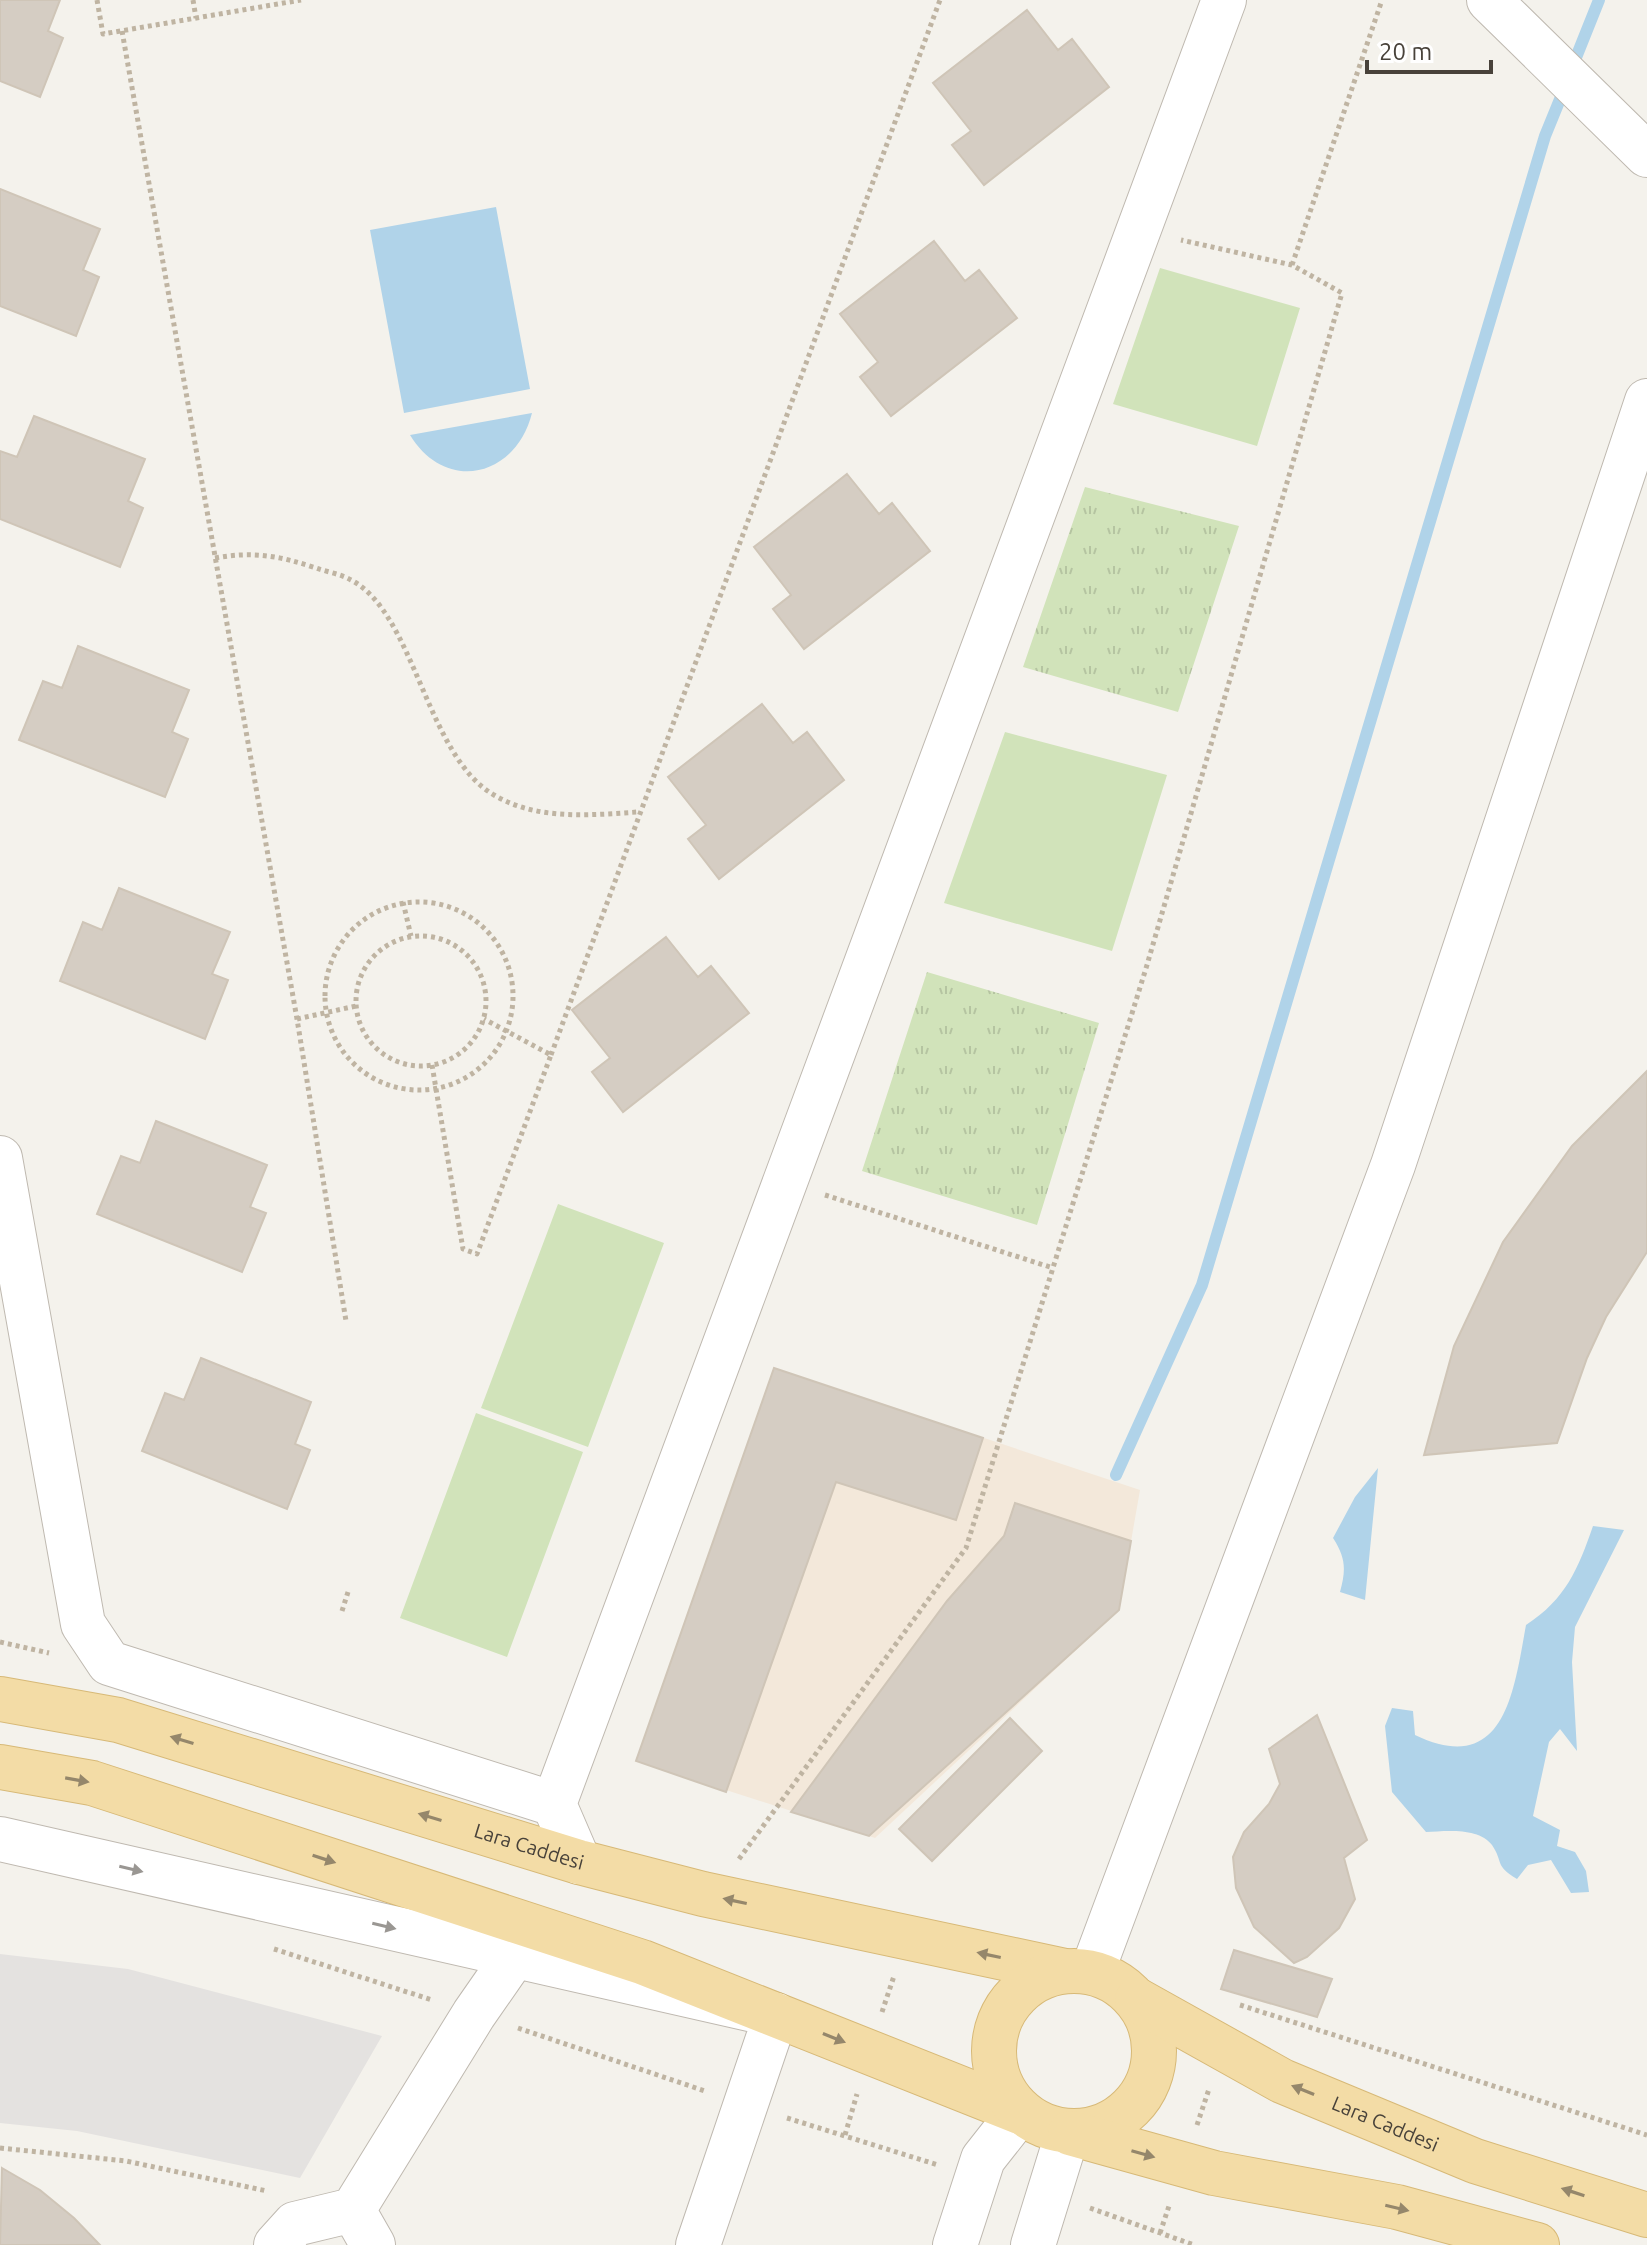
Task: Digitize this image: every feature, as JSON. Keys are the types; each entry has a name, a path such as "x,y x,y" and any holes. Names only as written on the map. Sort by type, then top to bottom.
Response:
{"main road":[{"name":"Lara Caddesi","path":"0,1699 118,1720 579,1862 703,1894 1079,1972"},
{"path":"0,1767 92,1783 642,1962 1020,2112 1042,2126 1183,2164 1397,2207 1537,2245"},
{"path":"1020,2112 1003,2090 994,2066 994,2039 1002,2014 1018,1993 1040,1978 1079,1972 1117,1983 1137,2000 1151,2024 1156,2050 1152,2077 1139,2101 1120,2119 1095,2130 1068,2132"},
{"name":"Lara Caddesi","path":"1137,2000 1282,2081 1475,2161 1647,2215"}],"street":[{"path":"579,1862 554,1804 1224,0"},
{"path":"1489,0 1639,147"},
{"path":"1079,1972 1393,1165 1647,401"},
{"path":"0,1158 83,1624 109,1663 554,1804"},
{"path":"0,1839 776,2015 698,2245"},
{"path":"276,2245 295,2224 363,2228 474,2014 515,1955"},
{"path":"955,2245 983,2159 1020,2112"},
{"path":"1033,2245 1068,2132"}],"path":[{"path":"97,0 103,34 301,0"},
{"path":"193,0 196,18"},
{"path":"432,1065 463,1249 477,1254 940,0"},
{"path":"1292,265 1382,0"},
{"path":"122,31 297,1019 346,1321"},
{"path":"734,1866 966,1548 1147,965 1342,293 1292,265 1170,238"},
{"path":"215,558 249,552 283,557 352,580 381,607 459,762 493,795 532,810 581,816 638,812"},
{"path":"403,902 411,936"},
{"path":"403,902 450,907 479,923 500,946 512,975 514,1005 506,1034 489,1061 465,1079 435,1089 405,1090 376,1081 351,1062 334,1038 327,1014 326,978 337,949 358,924 403,902"},
{"path":"411,936 432,937 453,945 470,958 481,976 486,997 484,1019 465,1049 432,1065 411,1065 390,1059 373,1044 361,1026 356,1006 357,986 364,968 392,942 411,936"},
{"path":"297,1019 356,1006"},
{"path":"484,1019 506,1034 551,1055"},
{"path":"829,1179 824,1195 1053,1268"},
{"path":"342,1611 348,1592"},
{"path":"1160,2233 1238,2004 1647,2135"},
{"path":"474,2014 746,2105 977,2177"},
{"path":"0,2148 126,2161 277,2194"},
{"path":"1049,2194 1194,2245"}],"shaded area":[{"path":"774,1368 1140,1490 1119,1610 875,1838 636,1761"},
{"path":"0,1954 128,1969 382,2036 300,2178 77,2131 0,2123"}],"green space":[{"path":"1160,268 1300,308 1257,446 1113,404"},
{"path":"1085,487 1239,526 1178,712 1023,667"},
{"path":"1005,732 1167,775 1112,951 944,903"},
{"path":"927,972 1099,1023 1037,1225 862,1171"},
{"path":"558,1204 664,1243 588,1447 481,1408"},
{"path":"476,1413 583,1452 507,1657 400,1618"}],"water":[{"path":"496,207 530,389 404,413 370,230"},
{"path":"532,413 524,435 511,452 496,464 478,470 460,471 442,465 425,454 410,435"},
{"path":"1378,1468 1365,1600 1340,1592 1344,1564 1333,1538 1355,1497"},
{"path":"1593,1526 1624,1530 1575,1627 1572,1662 1577,1751 1560,1729 1549,1742 1533,1816 1560,1830 1557,1846 1575,1852 1586,1871 1589,1892 1571,1893 1551,1860 1528,1865 1517,1879 1502,1867 1492,1845 1479,1835 1461,1831 1426,1832 1392,1792 1385,1726 1392,1708 1413,1711 1415,1735 1445,1745 1469,1745 1487,1736 1500,1721 1509,1700 1526,1625 1561,1594 1582,1556"}],"building":[{"path":"0,0 60,0 48,31 63,38 40,97 0,81"},
{"path":"1027,10 1058,50 1072,39 1109,87 984,185 952,145 971,131 933,83"},
{"path":"0,189 100,229 83,270 99,277 76,336 0,306"},
{"path":"934,241 965,281 979,270 1017,318 891,416 860,377 878,362 840,314"},
{"path":"34,416 145,459 128,501 143,508 120,567 0,519 0,451 17,457"},
{"path":"847,474 879,514 892,503 930,551 804,649 773,609 791,595 754,547"},
{"path":"78,646 189,690 172,732 188,739 165,797 19,740 43,681 62,688"},
{"path":"762,704 793,743 807,732 844,780 719,879 688,839 706,825 668,777"},
{"path":"119,888 230,932 212,974 228,980 205,1039 60,981 83,922 102,930"},
{"path":"666,937 698,977 711,966 749,1013 623,1112 592,1072 610,1058 572,1010"},
{"path":"1647,1071 1647,1252 1606,1317 1587,1358 1557,1443 1424,1455 1454,1346 1503,1242 1572,1146"},
{"path":"156,1121 267,1165 250,1207 266,1213 242,1272 97,1214 121,1156 140,1163"},
{"path":"201,1358 311,1402 295,1444 310,1450 287,1509 142,1451 165,1393 184,1400"},
{"path":"774,1368 983,1438 956,1520 836,1482 726,1792 636,1761"},
{"path":"1015,1503 1131,1541 1119,1610 869,1836 791,1812 947,1601 1004,1536"},
{"path":"1317,1715 1367,1840 1344,1858 1355,1899 1339,1928 1307,1957 1294,1963 1254,1927 1236,1888 1233,1857 1244,1832 1269,1804 1280,1784 1269,1749"},
{"path":"1010,1718 1042,1751 932,1861 899,1829"},
{"path":"1234,1950 1332,1979 1317,2017 1221,1989"},
{"path":"2,2168 40,2190 100,2245 0,2245"}],"waterway":[{"path":"1571,70 1599,0"},
{"path":"1116,1475 1202,1285 1545,136 1565,87"}]}
